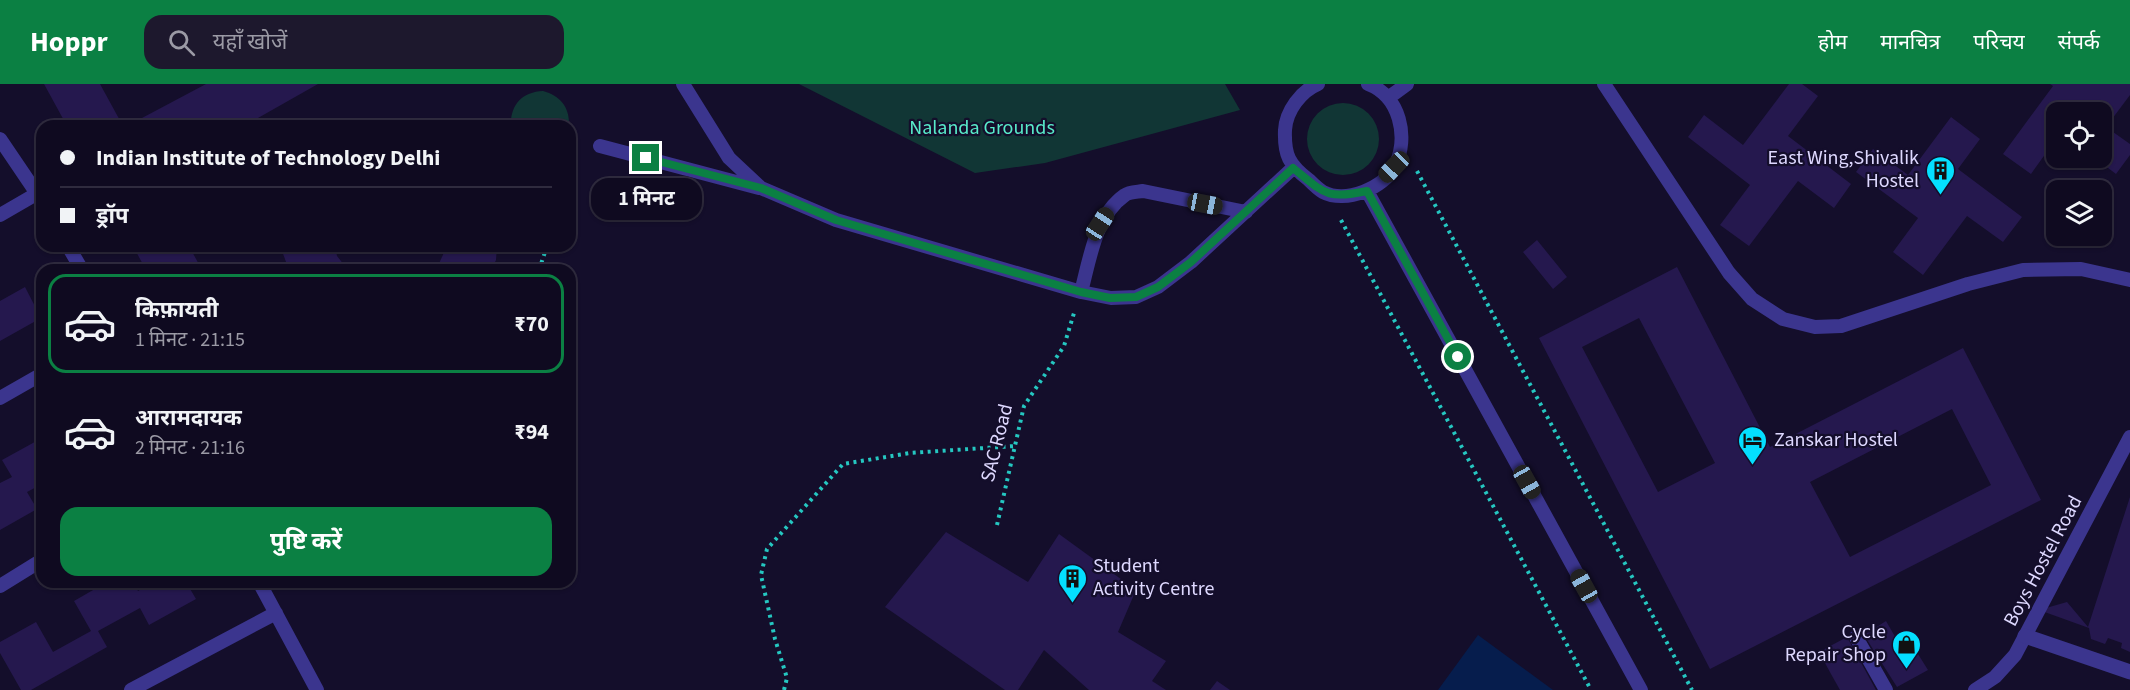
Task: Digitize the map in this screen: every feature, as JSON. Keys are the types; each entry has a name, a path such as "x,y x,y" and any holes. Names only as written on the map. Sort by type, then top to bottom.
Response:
{"street":[{"path":"2025,636 2130,672"}],"lane":[{"path":"683,84 729,158 761,188"},
{"path":"1314,85 1295,102 1286,123 1285,146 1293,168 1324,192 1340,196 1367,191 1394,167 1401,146 1402,132 1399,117 1388,98 1368,84"},
{"path":"1388,98 1407,84"},
{"path":"1604,84 1730,273 1752,299 1783,319 1815,327 1841,326 1968,284 2023,270 2081,269 2130,280"},
{"path":"0,139 36,191"},
{"path":"600,146 761,188 836,220 1081,292 1110,298 1136,297 1158,287 1191,262 1293,168"},
{"path":"1081,292 1100,224 1111,208 1126,193 1143,191 1246,212"},
{"path":"1367,191 1641,690"},
{"path":"0,215 36,199"},
{"path":"0,398 36,377"},
{"name":"Boys Hostel Road","path":"1975,690 1995,677 2006,666 2025,636 2130,437"},
{"path":"0,586 36,564"},
{"path":"262,588 317,690"},
{"path":"131,690 276,613"},
{"path":"1856,637 1886,690"}],"path":[{"path":"1415,167 1692,690"},
{"path":"1341,220 1591,690"},
{"name":"SAC Road","path":"997,525 1024,406 1064,346 1081,292"},
{"path":"784,690 787,678 775,639 761,575 767,549 843,464 910,453 1015,446"}],"green space":[{"name":"Nalanda Grounds","path":"799,84 1225,84 1240,110 1045,163 975,173"},
{"path":"543,91 555,96 566,108 569,120 511,120 519,101"},
{"path":"1350,103 1369,113 1377,125 1379,139 1377,153 1369,165 1357,173 1336,175 1317,165 1309,153 1307,132 1317,113 1329,105"}],"water":[{"path":"1478,635 1553,690 1438,690"}],"building":[{"path":"44,84 100,84 120,120 64,120"},
{"path":"206,84 318,84 255,120 143,120 142,118"},
{"path":"1789,84 1802,84 1818,96 1788,136 1851,184 1834,208 1798,181 1749,246 1720,225 1750,185 1688,137 1704,115 1743,145"},
{"path":"2050,84 2130,84 2130,95 2112,119 2112,102 2046,102 2046,153 2031,174 2003,154 2053,86"},
{"name":"East Wing,Shivalik Hostel","path":"1951,117 1980,139 1958,169 2022,217 2003,242 1967,216 1923,275 1893,252 1918,218 1856,172 1873,149 1908,175"},
{"path":"2112,131 2130,144 2130,155 2116,174 2108,168 2112,168"},
{"path":"1537,240 1567,277 1553,289 1523,252"},
{"path":"136,252 192,252 199,264 143,264"},
{"path":"282,252 336,252 343,264 287,264"},
{"path":"444,252 497,252 494,264 439,264"},
{"name":"Zanskar Hostel","path":"1677,267 1770,447 1963,348 2041,500 1710,669 1539,338","holes":["1639,318 1715,463 1658,492 1582,347","1952,409 1991,485 1850,557 1810,482"]},
{"path":"25,287 36,308 36,321 0,341 0,301"},
{"path":"36,441 36,487 27,492 36,510 0,530 0,483 12,477 2,460"},
{"path":"2130,497 2130,652 2121,648 2122,643 2108,638 2105,644 2091,639 2089,628 2039,610 2067,602 2088,627"},
{"path":"946,532 1028,582 1059,534 1136,590 1118,632 1166,661 1152,681 1166,690 1089,690 1044,650 1018,690 1005,690 885,607"},
{"path":"97,588 136,588 138,591 143,588 190,588 196,599 149,625 140,608 98,631 107,647 31,690 21,690 0,653 0,642 36,622 53,652 91,631 74,601"},
{"path":"1886,621 1908,659 1918,654 1928,670 1897,687 1864,635"},
{"path":"1847,637 1876,690 1840,690 1831,674 1819,652"},
{"path":"1217,681 1230,690 1210,690"}],"place":[{"name":"East Wing,Shivalik Hostel","path":"1940,196"},
{"name":"Zanskar Hostel","path":"1753,466"},
{"name":"Student Activity Centre","path":"1072,604"},
{"name":"Cycle Repair Shop","path":"1907,670"}],"route":[{"path":"646,158 761,188 836,220 1081,292 1110,298 1136,297 1158,287 1191,262 1293,168 1324,192 1340,196 1367,191 1458,357"}]}
